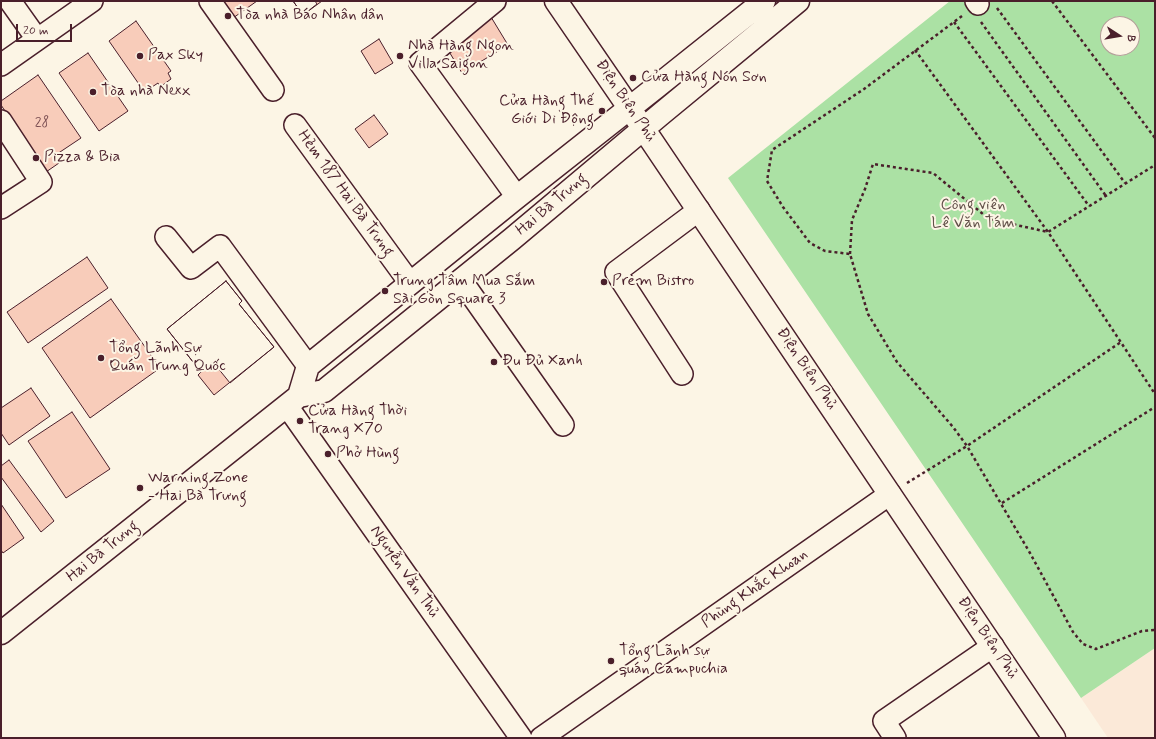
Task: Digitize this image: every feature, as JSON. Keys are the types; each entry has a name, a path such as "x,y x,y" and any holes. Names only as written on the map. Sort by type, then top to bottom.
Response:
{"main road":[{"name":"Điện Biên Phủ","path":"556,1 699,210 1054,738"},
{"name":"Hai Bà Trưng","path":"308,366 517,197 764,1"},
{"name":"Hai Bà Trưng","path":"1,633 293,401 324,391 512,239 643,128 798,1"},
{"path":"308,366 324,391"},
{"path":"293,401 308,366"}],"street":[{"path":"10,1 37,40"},
{"path":"210,1 273,90"},
{"path":"495,1 420,63 517,197"},
{"path":"1,65 87,2"},
{"path":"1,121 41,182 1,208"},
{"name":"Hẻm 187 Hai Bà Trưng","path":"295,125 410,283"},
{"path":"682,374 616,272 699,210"},
{"path":"166,237 191,268 220,246 308,366"},
{"path":"461,280 563,425"},
{"name":"Nguyễn Văn Thủ","path":"293,401 521,738"},
{"name":"Phùng Khắc Khoan","path":"541,738 890,494"},
{"path":"895,738 884,721 993,646"}],"path":[{"path":"1052,1 1155,138"},
{"path":"850,254 825,251 810,242 783,206 767,181 772,150 864,89 954,22 981,5"},
{"path":"981,5 1125,184"},
{"path":"981,5 1106,196"},
{"path":"954,22 1090,206"},
{"path":"915,50 1048,232 1155,394"},
{"path":"1155,165 1048,232 989,219 933,173 873,164 865,189 852,220 850,254 871,320 897,362 953,427 967,446 1002,503 1073,632 1083,644 1096,649 1142,631 1155,630"},
{"path":"890,494 967,446 1121,342"},
{"path":"1002,503 1155,408"}],"shaded area":[{"path":"1155,648 1155,738 1108,738 1081,698"}],"green space":[{"name":"Công viên Lê Văn Tám","path":"950,1 1155,1 1155,648 1081,698 728,178"}],"building":[{"name":"Tòa nhà Báo Nhân dân","path":"210,1 257,1 226,23"},
{"path":"293,1 322,1 303,15"},
{"path":"293,1 315,1 317,4 303,15"},
{"path":"491,17 508,45 462,73 445,45"},
{"name":"Pax Sky","path":"136,21 171,71 168,73 171,79 160,87 158,83 149,89 147,87 143,90 109,41"},
{"path":"379,39 393,63 375,74 361,51"},
{"name":"Tòa nhà Nexx","path":"88,53 128,111 99,131 59,73"},
{"path":"38,75 81,138 54,156 59,163 46,172 1,105 1,101"},
{"path":"374,115 388,134 369,148 355,129"},
{"path":"87,257 108,288 28,343 7,312"},
{"path":"226,281 242,301 239,304 274,347 214,395 198,375 201,372 167,329"},
{"path":"226,281 242,301 239,304 274,347 230,383 213,362 201,372 167,329"},
{"name":"Tổng Lãnh Sự Quán Trung Quốc","path":"111,299 160,368 90,418 42,348"},
{"path":"31,388 50,416 9,445 1,433 1,408"},
{"path":"72,412 110,469 66,498 28,441"},
{"path":"9,460 54,521 41,532 1,477 1,466"},
{"path":"1,504 24,538 3,553 1,550"}],"place":[{"name":"Tòa nhà Báo Nhân dân","path":"228,16"},
{"name":"Pax Sky","path":"140,56"},
{"name":"Nhà Hàng Ngon Villa Saigon","path":"400,56"},
{"name":"Cửa Hàng Nón Sơn","path":"633,78"},
{"name":"Tòa nhà Nexx","path":"93,92"},
{"name":"Cửa Hàng Thế Giới Di Động","path":"602,111"},
{"name":"Pizza & Bia","path":"36,158"},
{"name":"Prem Bistro","path":"604,282"},
{"name":"Trung Tâm Mua Sắm Sài Gòn Square 3","path":"385,291"},
{"name":"Tổng Lãnh Sự Quán Trung Quốc","path":"101,358"},
{"name":"Đu Đủ Xanh","path":"494,362"},
{"name":"Cửa Hàng Thời Trang X70","path":"300,421"},
{"name":"Phở Hùng","path":"328,454"},
{"name":"Warning Zone - Hai Bà Trưng","path":"140,488"},
{"name":"Tổng Lãnh sự quán Campuchia","path":"611,661"}]}
